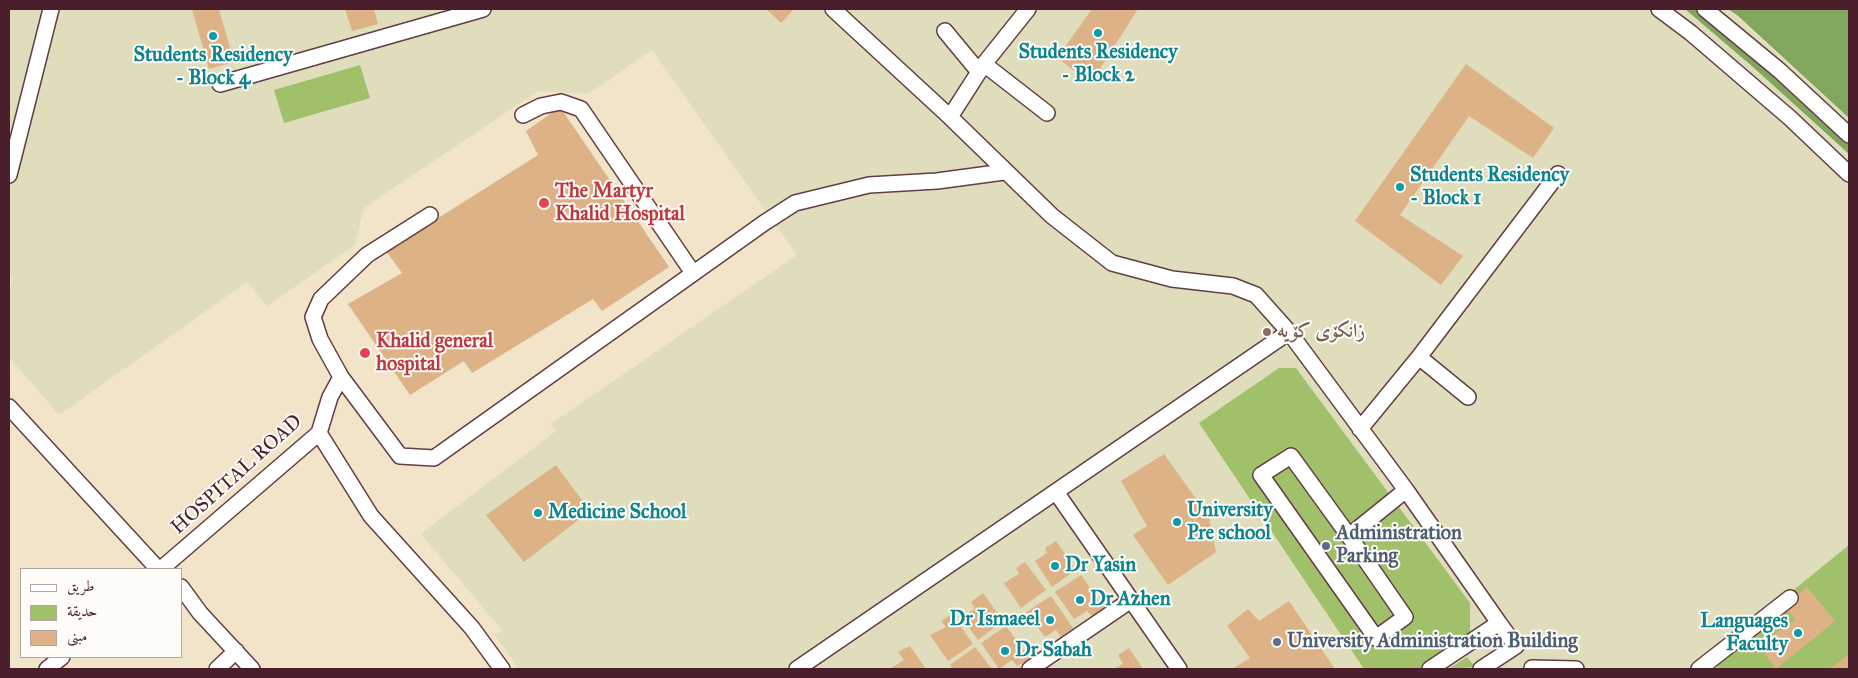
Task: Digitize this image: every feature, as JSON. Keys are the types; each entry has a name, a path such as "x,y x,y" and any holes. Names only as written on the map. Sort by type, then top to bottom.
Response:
{"street":[{"path":"9,175 51,9"},
{"path":"220,84 483,9"},
{"path":"833,9 950,117 1004,172 1052,216 1112,263 1172,279 1233,286 1256,295 1289,332 1406,490 1533,669 1576,669"},
{"path":"950,117 982,68 1028,9"},
{"path":"1659,9 1691,33 1783,112 1849,174"},
{"path":"1705,9 1780,71 1849,135"},
{"path":"946,31 982,68 1047,113"},
{"path":"523,115 541,106 561,102 580,109 693,273"},
{"path":"430,215 367,255 321,298 313,317 320,339 341,377 400,456 434,458 693,273 796,203 869,185 937,180 1004,172"},
{"path":"1360,429 1419,357 1558,174"},
{"path":"797,669 1289,332"},
{"path":"1419,357 1468,397"},
{"name":"HOSPITAL ROAD","path":"160,568 319,433 330,397 341,377"},
{"path":"9,407 158,568"},
{"path":"319,433 371,516 472,628 502,669"},
{"path":"1291,456 1349,536 1405,617 1376,638 1261,475 1291,456"},
{"path":"1349,536 1406,490"},
{"path":"1056,492 1179,669"},
{"path":"182,588 200,613 252,669"},
{"path":"1699,669 1790,598"},
{"path":"1030,669 1131,600"},
{"path":"1430,669 1499,623"},
{"path":"1481,669 1516,646"},
{"path":"217,669 236,651"},
{"path":"48,669 61,658"}],"shaded area":[{"name":"زانکۆی کۆیە","path":"9,9 1728,9 1849,118 1849,669 519,669 495,635 502,630 421,534 556,431 551,424 797,255 652,50 588,94 538,91 364,208 355,245 267,306 247,282 59,415 9,357 9,295 13,278 9,277"}],"green space":[{"path":"1685,9 1701,9 1849,141 1849,154 1753,67"},
{"path":"1728,9 1849,9 1849,118 1738,16"},
{"path":"360,65 370,98 284,123 274,90"},
{"path":"1279,368 1296,368 1470,603 1470,637 1422,669 1364,669 1199,423"},
{"path":"1849,545 1849,669 1719,669 1710,658"},
{"path":"1467,657 1475,667 1449,669"}],"building":[{"name":"Students Residency - Block 4","path":"192,9 219,9 234,62 209,69"},
{"path":"345,9 374,9 378,24 352,31"},
{"path":"766,9 794,9 781,23"},
{"name":"Students Residency - Block 2","path":"1092,9 1138,9 1091,83 1057,58"},
{"name":"Students Residency - Block 1","path":"1466,64 1554,128 1533,158 1469,116 1400,215 1463,256 1441,285 1355,221"},
{"name":"The Martyr Khalid Hospital","path":"560,107 669,267 602,311 593,299 472,373 464,361 410,395 348,304 402,273 386,251 538,155 526,131"},
{"name":"University Pre school","path":"1164,454 1209,517 1216,552 1168,585 1133,535 1147,526 1121,481"},
{"name":"Medicine School","path":"556,465 590,511 524,562 486,515"},
{"name":"Dr Yasin","path":"1056,541 1076,570 1052,587 1035,561 1047,553 1045,548"},
{"path":"1025,562 1046,590 1021,608 1004,583 1019,574 1016,568"},
{"name":"Dr Azhen","path":"1081,575 1104,608 1092,616 1087,611 1074,619 1055,592"},
{"name":"Languages Faculty","path":"1807,587 1835,621 1776,669 1758,645 1795,620 1785,606"},
{"path":"983,593 1003,621 978,640 961,617 975,609 971,602"},
{"name":"Dr Ismaeel","path":"1051,596 1073,628 1061,637 1056,630 1045,637 1026,612"},
{"name":"University Administration Building","path":"1289,601 1335,669 1232,669 1250,658 1227,626 1248,609 1259,621"},
{"path":"952,614 973,644 948,661 930,635 946,627 941,621"},
{"name":"Dr Sabah","path":"1006,626 1030,659 1017,666 1012,660 999,669 981,643"},
{"path":"910,646 926,669 890,669 904,660 898,652"},
{"path":"975,647 992,669 953,669 950,665"},
{"path":"1129,648 1143,669 1114,669 1123,664 1118,655"},
{"path":"1849,654 1849,669 1830,669"}],"place":[{"name":"Students Residency - Block 2","path":"1098,33"},
{"name":"Students Residency - Block 4","path":"213,36"},
{"name":"Students Residency - Block 1","path":"1400,187"},
{"name":"The Martyr Khalid Hospital","path":"544,203"},
{"name":"زانکۆی کۆیە","path":"1267,332"},
{"name":"Khalid general hospital","path":"365,353"},
{"name":"Medicine School","path":"538,513"},
{"name":"University Pre school","path":"1177,522"},
{"name":"Administration Parking","path":"1326,546"},
{"name":"Dr Yasin","path":"1055,566"},
{"name":"Dr Azhen","path":"1080,600"},
{"name":"Dr Ismaeel","path":"1050,620"},
{"name":"Languages Faculty","path":"1798,633"},
{"name":"University Administration Building","path":"1277,642"},
{"name":"Dr Sabah","path":"1005,651"}]}
